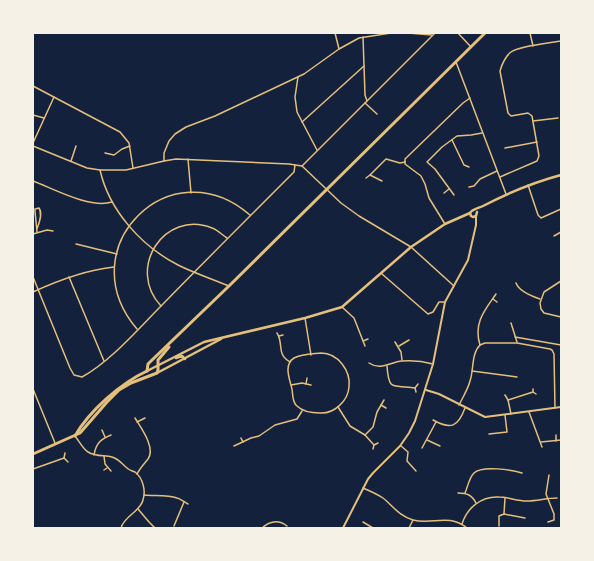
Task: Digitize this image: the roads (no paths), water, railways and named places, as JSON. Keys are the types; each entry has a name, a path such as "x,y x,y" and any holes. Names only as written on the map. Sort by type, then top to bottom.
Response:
{"main road":[{"path":"147,371 148,364 151,361 485,33"},
{"path":"75,436 91,415 114,392 124,384 147,371 204,342 305,318 342,307 382,274 411,246 445,224 470,214 472,210 476,211 506,194 528,185 561,175"},
{"path":"470,214 475,217 476,211"},
{"path":"155,374 158,370 158,360 178,336"},
{"path":"33,454 80,433 119,390 131,383 155,374 185,359 225,336"},
{"path":"166,362 182,356 185,359"},
{"path":"147,371 155,374"}],"street":[{"path":"334,33 339,49"},
{"path":"164,161 164,153 170,141 175,134 182,129 304,74 339,49 363,37 391,33"},
{"path":"408,33 433,35"},
{"path":"302,166 435,33"},
{"path":"458,33 471,47"},
{"path":"530,33 533,46"},
{"path":"363,37 365,95 367,101"},
{"path":"500,177 537,161 539,156 532,116 528,113 509,115 500,70 503,63 511,52 516,49 561,41"},
{"path":"456,62 506,194"},
{"path":"302,122 364,66"},
{"path":"298,77 295,97 297,112 317,150"},
{"path":"33,86 125,136 130,146 133,168"},
{"path":"33,143 54,97"},
{"path":"405,162 405,159 470,98"},
{"path":"365,103 377,114"},
{"path":"33,115 44,118"},
{"path":"533,121 558,118"},
{"path":"427,162 442,147 457,136 482,133"},
{"path":"452,140 464,165 469,167"},
{"path":"505,148 537,142"},
{"path":"33,146 88,168 100,170 133,168 164,161 188,159 302,166 341,203 359,216 411,246 454,286"},
{"path":"71,161 76,146"},
{"path":"104,153 114,155 122,149 130,146"},
{"path":"366,178 386,158 400,163 405,162"},
{"path":"188,159 191,193"},
{"path":"424,160 435,169 454,195"},
{"path":"405,162 407,166 421,176 429,198 445,224"},
{"path":"33,277 70,368 74,375 82,377 94,371 138,329 294,172 295,165"},
{"path":"100,170 112,202 129,225 153,249 177,264 229,286"},
{"path":"469,187 474,186 480,179 498,171"},
{"path":"370,175 382,181"},
{"path":"33,181 78,199 107,204 112,202"},
{"path":"528,185 538,215 543,218 561,209"},
{"path":"444,193 449,189"},
{"path":"138,329 130,320 118,296 114,278 114,267 124,234 129,225 139,214 158,201 179,194 202,193 224,198 250,215"},
{"path":"37,229 41,215 39,208 35,209 37,232"},
{"path":"343,528 373,473 400,446 415,421 433,364 445,302 468,260 476,225 475,217"},
{"path":"161,306 151,291 148,282 148,265 150,254 158,241 165,234 184,226 211,228 227,238"},
{"path":"33,234 47,230 54,231"},
{"path":"554,236 561,232"},
{"path":"76,244 117,254"},
{"path":"33,292 90,270 114,267"},
{"path":"382,274 428,314 433,312 439,302 445,302"},
{"path":"69,277 104,361"},
{"path":"561,281 547,289 540,299 541,309 544,313 561,317"},
{"path":"516,283 517,286 528,294 540,299"},
{"path":"513,288 517,286"},
{"path":"480,345 478,339 480,320 496,294"},
{"path":"493,299 497,302"},
{"path":"342,307 354,318 365,346"},
{"path":"305,318 311,355"},
{"path":"511,323 517,343"},
{"path":"277,333 279,336 281,354 290,362"},
{"path":"279,336 283,334"},
{"path":"516,337 561,345"},
{"path":"363,341 368,339"},
{"path":"398,347 409,340"},
{"path":"394,342 401,352 402,361"},
{"path":"459,405 470,381 476,348 485,343 517,343 550,348 552,350 554,354 555,408"},
{"path":"321,353 330,354 343,366 348,376 348,392 334,411 324,413 302,410 294,401 291,385 287,376 290,362 297,357 311,355 321,353"},
{"path":"369,363 378,367 387,366 396,362 418,360 433,364"},
{"path":"387,366 389,381 391,384 415,388"},
{"path":"472,371 517,377"},
{"path":"306,384 307,378"},
{"path":"415,388 418,384"},
{"path":"291,385 311,385"},
{"path":"415,388 416,392"},
{"path":"33,389 56,445"},
{"path":"426,390 483,417 561,407"},
{"path":"508,400 533,392"},
{"path":"505,395 508,400 511,414"},
{"path":"365,435 372,427 377,412 384,400"},
{"path":"381,405 386,408"},
{"path":"338,407 350,426 365,435 374,445"},
{"path":"433,420 444,426 451,426 461,420 466,408"},
{"path":"234,446 259,436 275,425 297,419 302,410"},
{"path":"529,412 542,447"},
{"path":"490,434 506,432 505,414"},
{"path":"135,418 149,443 150,452 148,458 140,467 137,474"},
{"path":"137,422 145,418"},
{"path":"422,448 436,422"},
{"path":"102,430 105,437"},
{"path":"94,455 97,444 105,437 111,435"},
{"path":"556,435 556,441"},
{"path":"75,436 84,449 94,455 117,459 127,469 137,474 142,481 144,495 143,501 138,509 123,523 121,528"},
{"path":"241,438 243,442"},
{"path":"427,440 440,446"},
{"path":"541,442 561,440"},
{"path":"373,449 374,445 378,443"},
{"path":"400,446 408,452 407,461 416,471"},
{"path":"64,458 65,453"},
{"path":"104,456 105,464 111,471"},
{"path":"64,458 68,462"},
{"path":"33,469 64,458"},
{"path":"465,493 471,478 475,472 480,470 499,469 522,473"},
{"path":"548,522 554,520 554,514 546,494 549,475"},
{"path":"364,488 382,498 404,517 413,520 428,521 446,519 462,524 467,528"},
{"path":"458,493 465,493 474,498 476,503"},
{"path":"144,495 178,498 188,504"},
{"path":"462,524 470,508 476,503 491,497 528,501 557,498"},
{"path":"504,514 505,498"},
{"path":"174,526 184,502"},
{"path":"138,509 155,528"},
{"path":"499,526 499,516 504,514 525,518"},
{"path":"176,520 180,522"},
{"path":"367,524 369,520"},
{"path":"409,528 413,520"},
{"path":"262,528 273,522 279,522 287,526"},
{"path":"363,522 373,528"}]}
